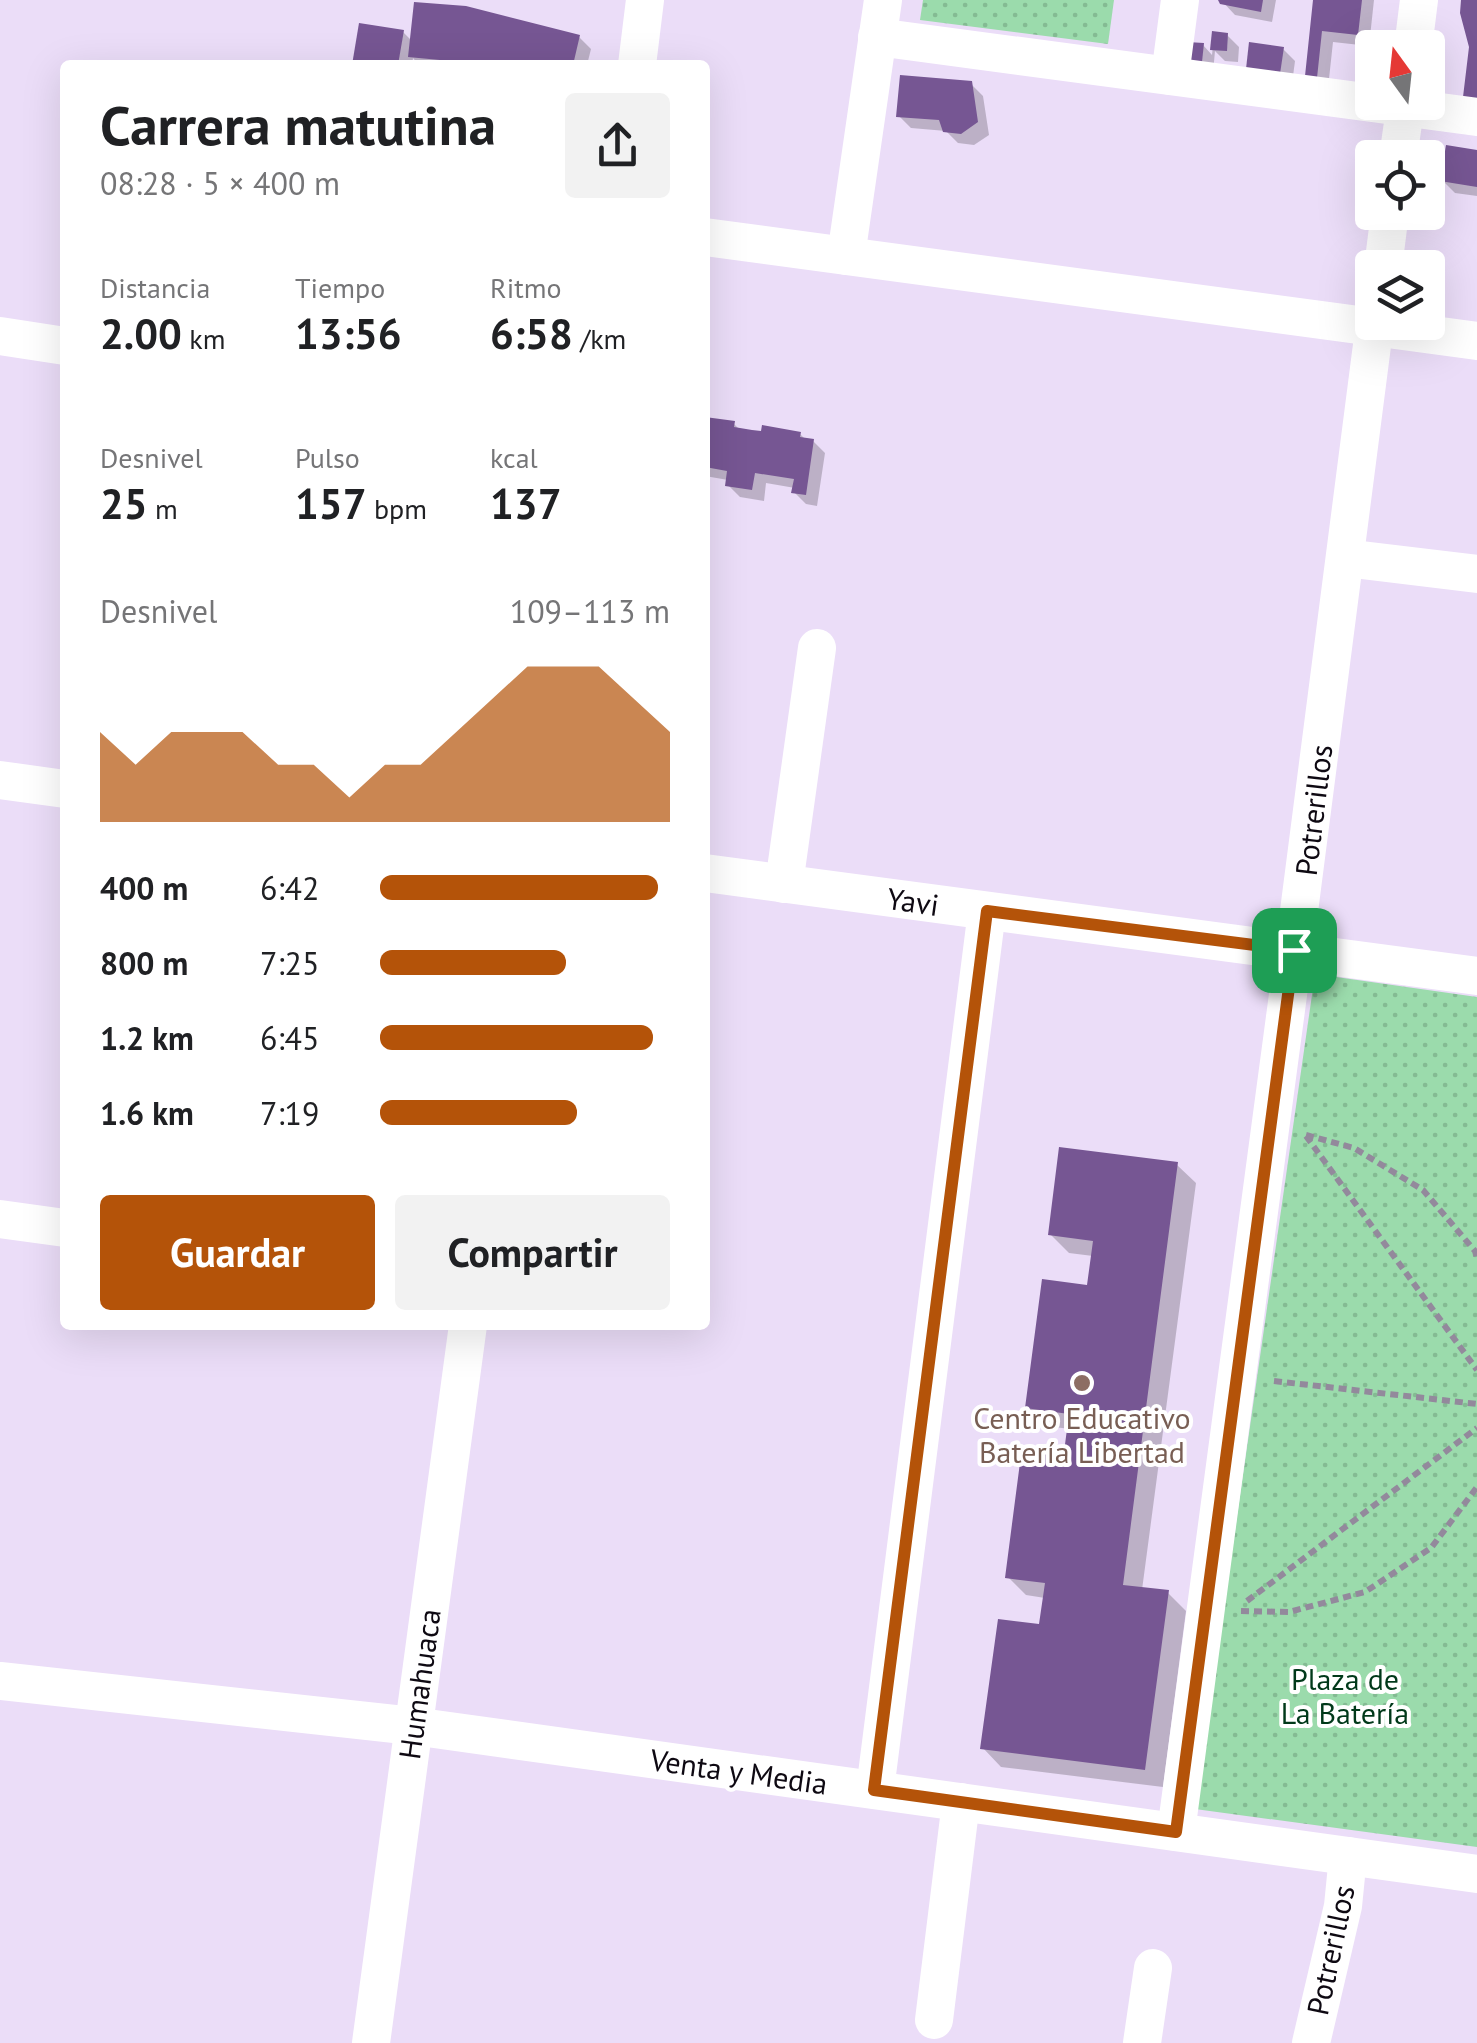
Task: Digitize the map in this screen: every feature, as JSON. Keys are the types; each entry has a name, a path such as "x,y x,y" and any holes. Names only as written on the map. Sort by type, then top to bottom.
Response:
{"street":[{"path":"638,60 646,0"},
{"path":"1170,76 1180,0"},
{"path":"1416,30 1420,0"},
{"path":"846,256 880,18 1170,76 1355,99"},
{"path":"1445,111 1477,116"},
{"path":"710,238 1355,323"},
{"path":"0,336 60,345"},
{"path":"1445,336 1477,341"},
{"name":"Potrerillos","path":"1176,1832 1372,340"},
{"path":"1346,558 1477,574"},
{"path":"784,884 817,648"},
{"path":"0,780 60,788"},
{"name":"Yavi","path":"710,875 1477,976"},
{"path":"874,1790 987,911"},
{"path":"0,1219 60,1227"},
{"name":"Humahuaca","path":"371,2043 467,1330"},
{"name":"Venta y Media","path":"0,1682 413,1726 1477,1874"},
{"path":"934,2020 961,1802"},
{"name":"Potrerillos","path":"1311,2043 1343,1906 1348,1856"},
{"path":"1142,2043 1153,1968"}],"path":[{"path":"1477,1258 1423,1190 1354,1148 1306,1135 1477,1370"},
{"path":"1269,1381 1477,1404"},
{"path":"1477,1428 1234,1610 1289,1612 1366,1592 1431,1548 1477,1487"}],"green space":[{"path":"923,0 1114,0 1108,44 920,20"},
{"name":"Plaza de La Batería","path":"1315,974 1477,997 1477,1847 1195,1809"}],"building":[{"path":"1218,0 1263,0 1261,12 1220,4"},
{"path":"1313,0 1362,0 1359,30 1355,35 1322,31 1317,78 1305,76"},
{"path":"1461,0 1477,0 1477,99 1463,97 1469,47 1460,13"},
{"path":"414,2 466,6 580,35 574,60 408,57"},
{"path":"359,23 404,30 399,60 353,60"},
{"path":"1212,31 1228,33 1227,51 1210,50"},
{"path":"1187,42 1204,43 1202,62 1185,60"},
{"path":"1249,42 1284,47 1280,74 1246,69"},
{"path":"900,75 972,81 978,122 961,134 943,132 939,120 896,117"},
{"path":"1446,145 1477,150 1477,187 1445,182"},
{"path":"710,418 735,421 734,427 761,431 762,425 801,432 800,437 814,439 806,495 791,493 794,479 755,473 752,490 725,486 727,471 710,468"},
{"path":"1059,1147 1178,1162 1123,1585 1169,1590 1145,1770 980,1749 998,1619 1039,1624 1045,1583 1005,1578 1022,1447 1064,1452 1069,1414 1025,1408 1042,1279 1087,1285 1093,1241 1048,1235"}],"place":[{"name":"Centro Educativo Batería Libertad","path":"1082,1383"}],"route":[{"path":"987,911 1294,950 1176,1832 874,1790 987,911"}]}
